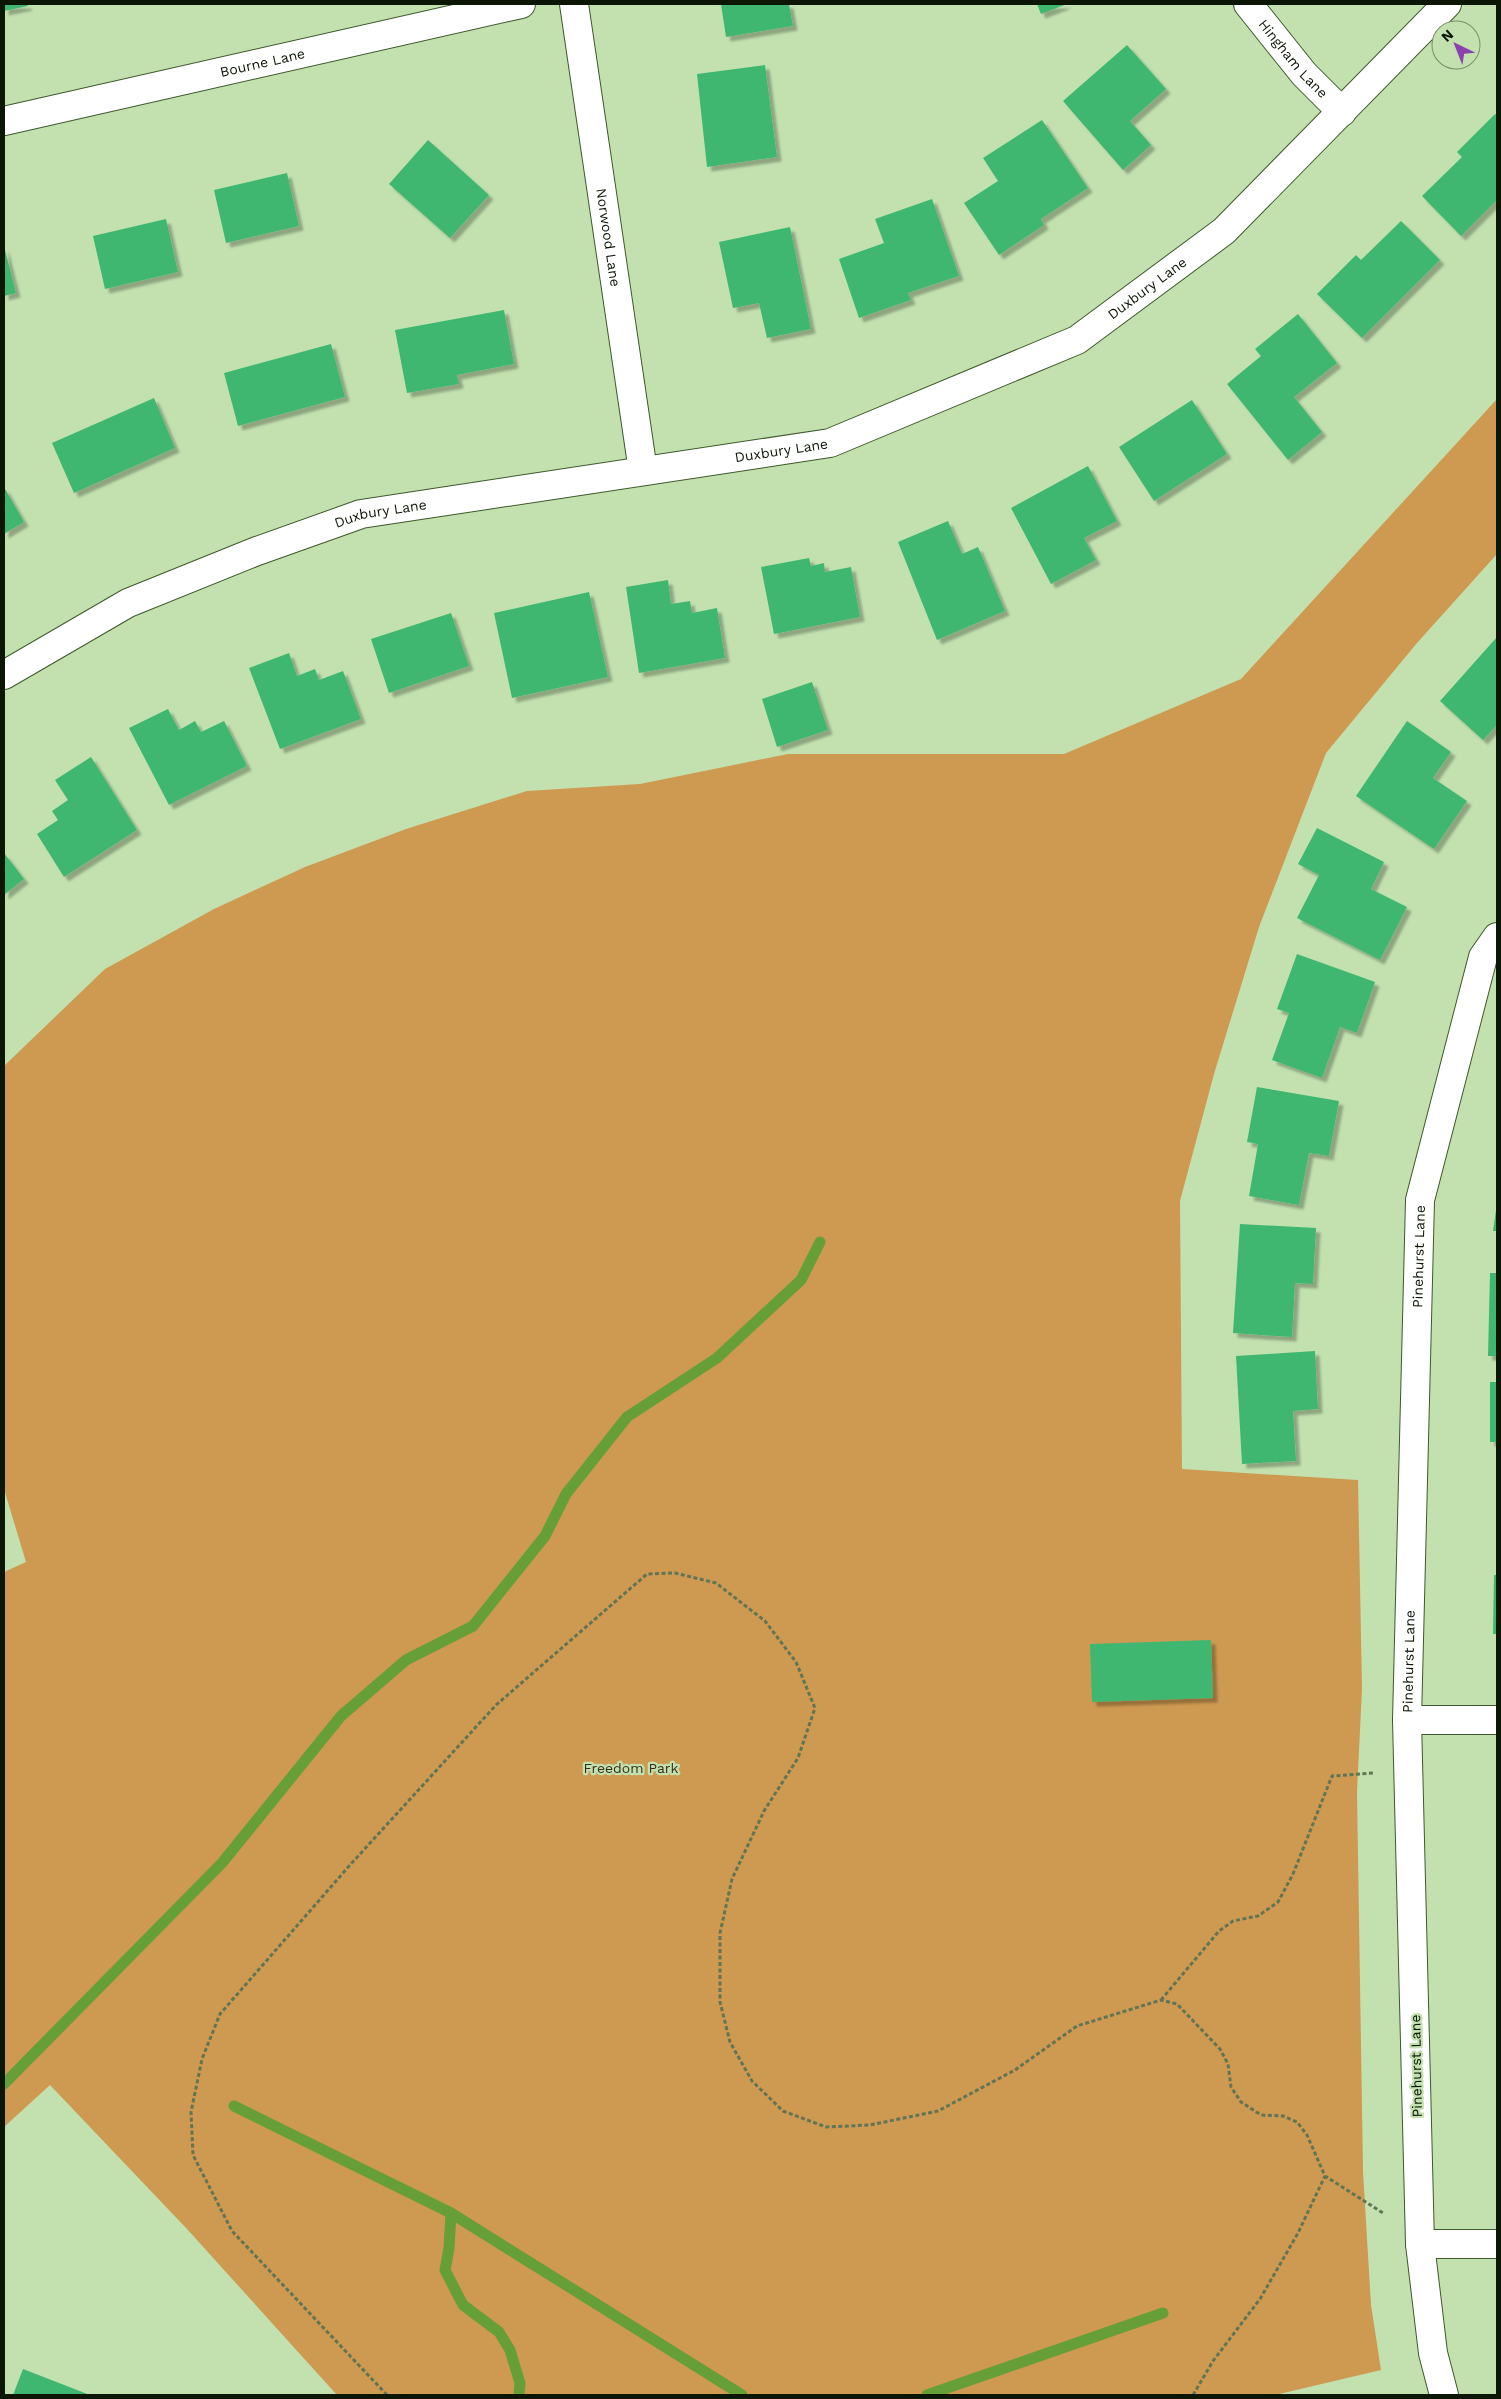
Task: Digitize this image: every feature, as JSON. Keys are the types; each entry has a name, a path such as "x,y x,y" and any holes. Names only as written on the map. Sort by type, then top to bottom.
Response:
{"street":[{"name":"Bourne Lane","path":"4,121 522,4"},
{"name":"Norwood Lane","path":"574,4 643,471"},
{"name":"Hingham Lane","path":"1248,4 1304,74 1342,112"},
{"name":"Duxbury Lane","path":"4,674 128,603 257,551 360,514 830,443 1077,340 1224,231 1447,4"},
{"name":"Pinehurst Lane","path":"1444,2395 1433,2353 1420,2244 1407,1720 1420,1200 1483,957 1497,937"},
{"path":"1407,1720 1497,1720"},
{"path":"1420,2244 1497,2244"}],"path":[{"path":"386,2395 232,2230 193,2155 191,2112 202,2059 220,2014 350,1865 496,1705 647,1574 675,1573 716,1583 765,1622 796,1662 815,1708 798,1758 764,1811 732,1879 720,1933 720,2002 730,2042 752,2081 783,2111 826,2127 870,2125 938,2111 1015,2070 1077,2026 1161,2000 1177,2004 1220,2048 1228,2064 1231,2087 1242,2102 1261,2115 1283,2116 1297,2122 1307,2134 1325,2176 1383,2213"},
{"path":"1161,2000 1219,1931 1233,1921 1258,1916 1278,1902 1294,1874 1332,1776 1373,1773"},
{"path":"1193,2395 1213,2361 1260,2299 1298,2233 1325,2176"}],"green space":[{"name":"Freedom Park","path":"1497,399 1497,554 1417,643 1326,753 1259,927 1214,1074 1180,1201 1182,1469 1358,1480 1362,1689 1357,1792 1363,2172 1371,2305 1381,2370 1275,2395 337,2395 187,2229 50,2085 4,2127 4,1572 26,1562 4,1489 4,1066 105,969 214,909 305,867 406,829 527,791 640,784 788,754 1064,754 1241,679"}],"building":[{"path":"4,4 27,4 28,6 4,11"},
{"path":"721,4 789,4 793,26 726,37"},
{"path":"1037,4 1067,4 1041,14"},
{"path":"1127,45 1166,89 1130,121 1151,145 1123,170 1063,101"},
{"path":"765,65 777,157 707,167 697,74"},
{"path":"1495,114 1497,115 1497,200 1461,236 1422,196 1462,157 1457,152"},
{"path":"1042,120 1088,188 1041,219 1044,225 999,255 964,203 998,181 983,158"},
{"path":"428,140 489,195 450,238 389,184"},
{"path":"287,173 299,226 226,243 214,190"},
{"path":"932,199 959,276 908,293 911,300 859,318 839,259 884,243 875,219"},
{"path":"166,219 178,272 105,289 93,236"},
{"path":"1401,221 1440,260 1362,338 1317,294 1356,255 1361,260"},
{"path":"790,227 811,329 767,338 759,303 733,308 719,242"},
{"path":"4,246 16,293 4,296"},
{"path":"504,310 514,364 457,375 459,384 407,393 395,330"},
{"path":"1298,314 1337,363 1294,397 1322,432 1288,460 1227,384 1261,356 1255,349"},
{"path":"331,344 345,397 238,426 224,373"},
{"path":"154,398 175,448 74,493 52,443"},
{"path":"1192,400 1227,454 1154,501 1119,447"},
{"path":"1088,466 1117,521 1084,538 1096,560 1051,584 1011,508"},
{"path":"4,487 24,522 4,534"},
{"path":"948,521 962,554 978,547 1005,611 937,640 898,542"},
{"path":"809,558 811,566 824,563 825,572 851,567 860,617 774,634 761,567"},
{"path":"668,580 671,604 690,601 692,613 717,608 725,658 639,673 626,587"},
{"path":"589,592 608,677 512,698 494,613"},
{"path":"451,613 469,666 389,693 371,639"},
{"path":"1497,637 1497,725 1483,740 1440,701"},
{"path":"289,653 297,676 315,669 319,680 343,671 361,719 280,749 249,668"},
{"path":"812,682 828,730 777,747 762,699"},
{"path":"168,709 179,730 195,721 201,732 224,721 247,766 169,805 129,728"},
{"path":"1407,721 1451,752 1433,778 1467,801 1434,849 1356,796"},
{"path":"91,757 137,830 64,877 37,834 58,820 52,811 68,800 55,780"},
{"path":"1317,828 1384,862 1371,889 1407,907 1380,960 1297,918 1319,875 1298,864"},
{"path":"4,853 24,879 4,895"},
{"path":"1297,954 1375,982 1357,1033 1340,1027 1322,1078 1272,1060 1289,1013 1277,1009"},
{"path":"1257,1087 1339,1101 1329,1156 1309,1153 1299,1205 1249,1196 1258,1144 1247,1142"},
{"path":"1496,1210 1497,1231 1493,1231"},
{"path":"1240,1224 1316,1228 1313,1284 1295,1283 1292,1337 1233,1333"},
{"path":"1490,1273 1497,1273 1497,1356 1488,1356"},
{"path":"1315,1351 1318,1409 1293,1411 1296,1461 1242,1464 1236,1356"},
{"path":"1490,1382 1497,1382 1497,1442 1490,1442"},
{"path":"1494,1575 1497,1575 1497,1634 1493,1634"},
{"path":"1211,1640 1213,1698 1092,1702 1090,1644"},
{"path":"23,2369 90,2395 13,2395"}],"waterway":[{"path":"4,2084 222,1863 341,1716 406,1660 473,1626 545,1536 566,1494 627,1417 717,1358 801,1280 820,1242"},
{"path":"234,2106 451,2213 742,2395"},
{"path":"451,2213 449,2248 445,2270 463,2305 499,2332 510,2350 520,2383 519,2395"},
{"path":"927,2395 1163,2313"}]}
